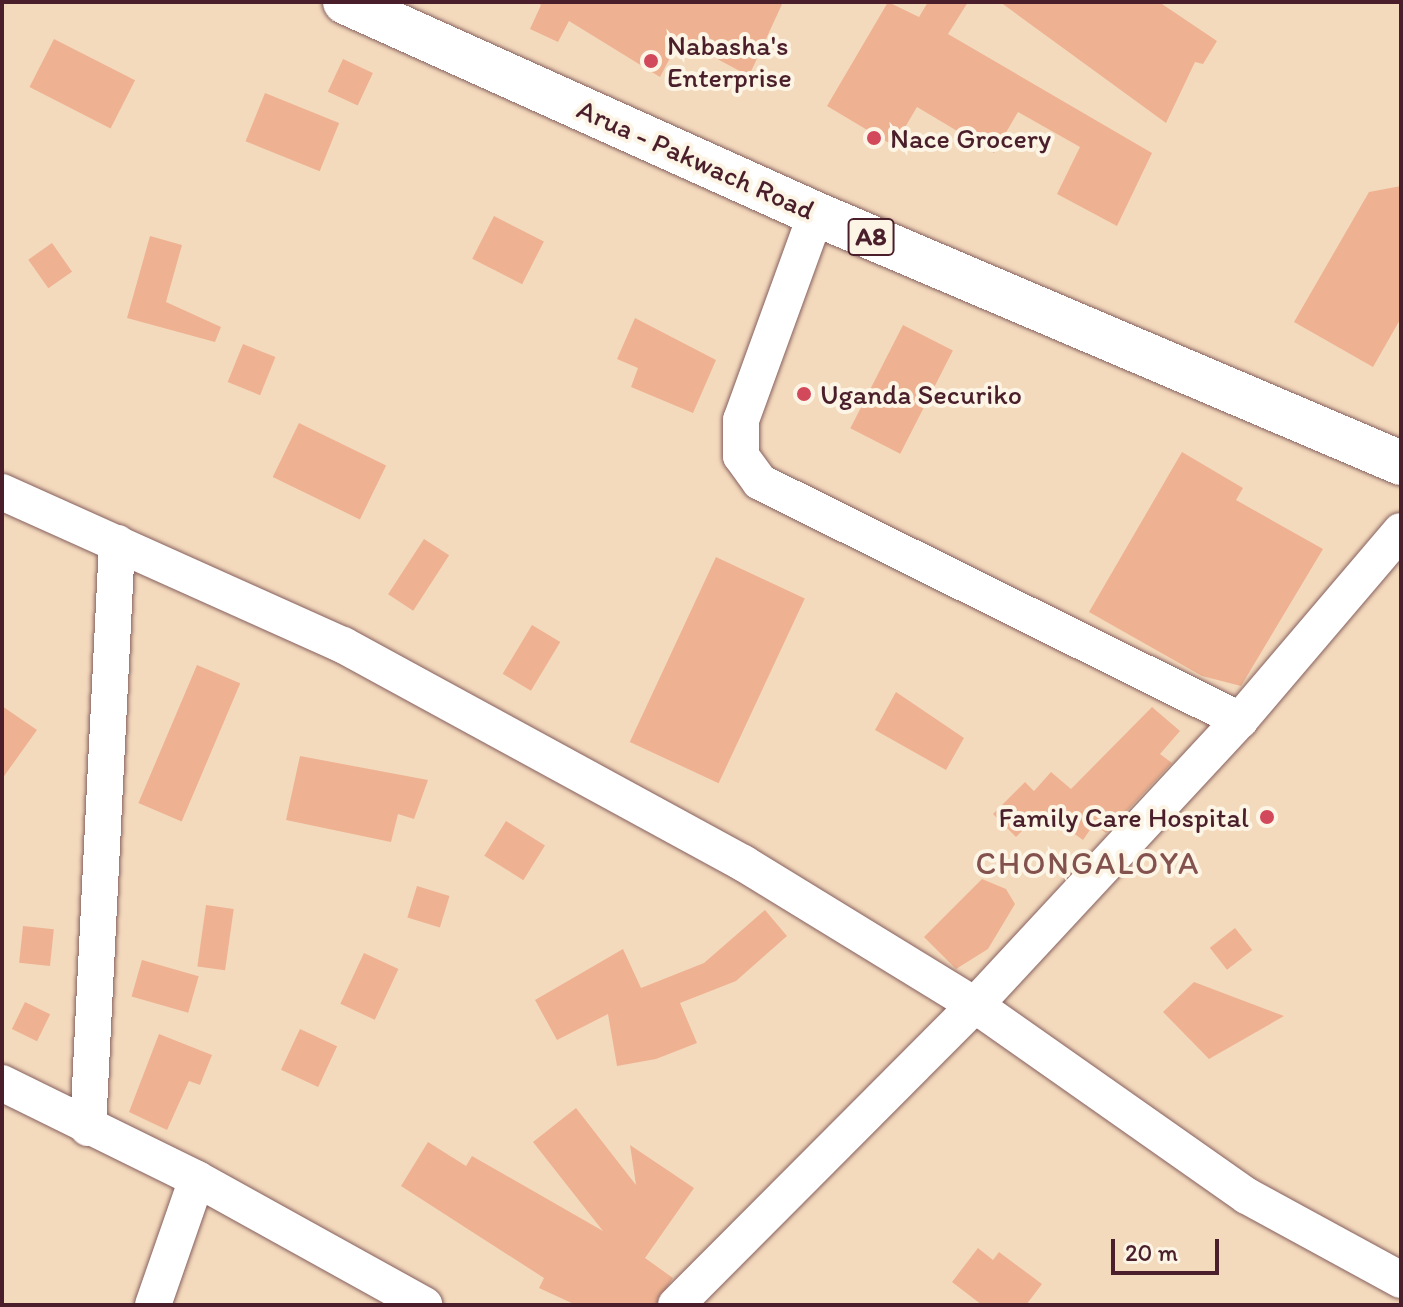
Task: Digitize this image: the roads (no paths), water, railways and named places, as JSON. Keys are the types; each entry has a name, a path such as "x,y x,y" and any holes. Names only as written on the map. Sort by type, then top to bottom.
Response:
{"main road":[{"name":"Arua - Pakwach Road","path":"345,2 816,214 1401,463"}],"street":[{"path":"816,214 741,420 741,456 760,482 1240,720"},
{"path":"2,492 343,645 743,863 975,1005 1247,1196 1401,1280"},
{"path":"676,1305 975,1005 1240,720 1401,531"},
{"path":"88,1128 117,543"},
{"path":"2,1083 197,1179 424,1305"},
{"path":"153,1305 197,1179"}],"place":[{"name":"Nabasha's Enterprise","path":"651,61"},
{"name":"Nace Grocery","path":"874,138"},
{"name":"Uganda Securiko","path":"804,394"},
{"name":"Family Care Hospital","path":"1267,817"}],"district":[{"name":"CHONGALOYA","path":"1088,863"}]}
